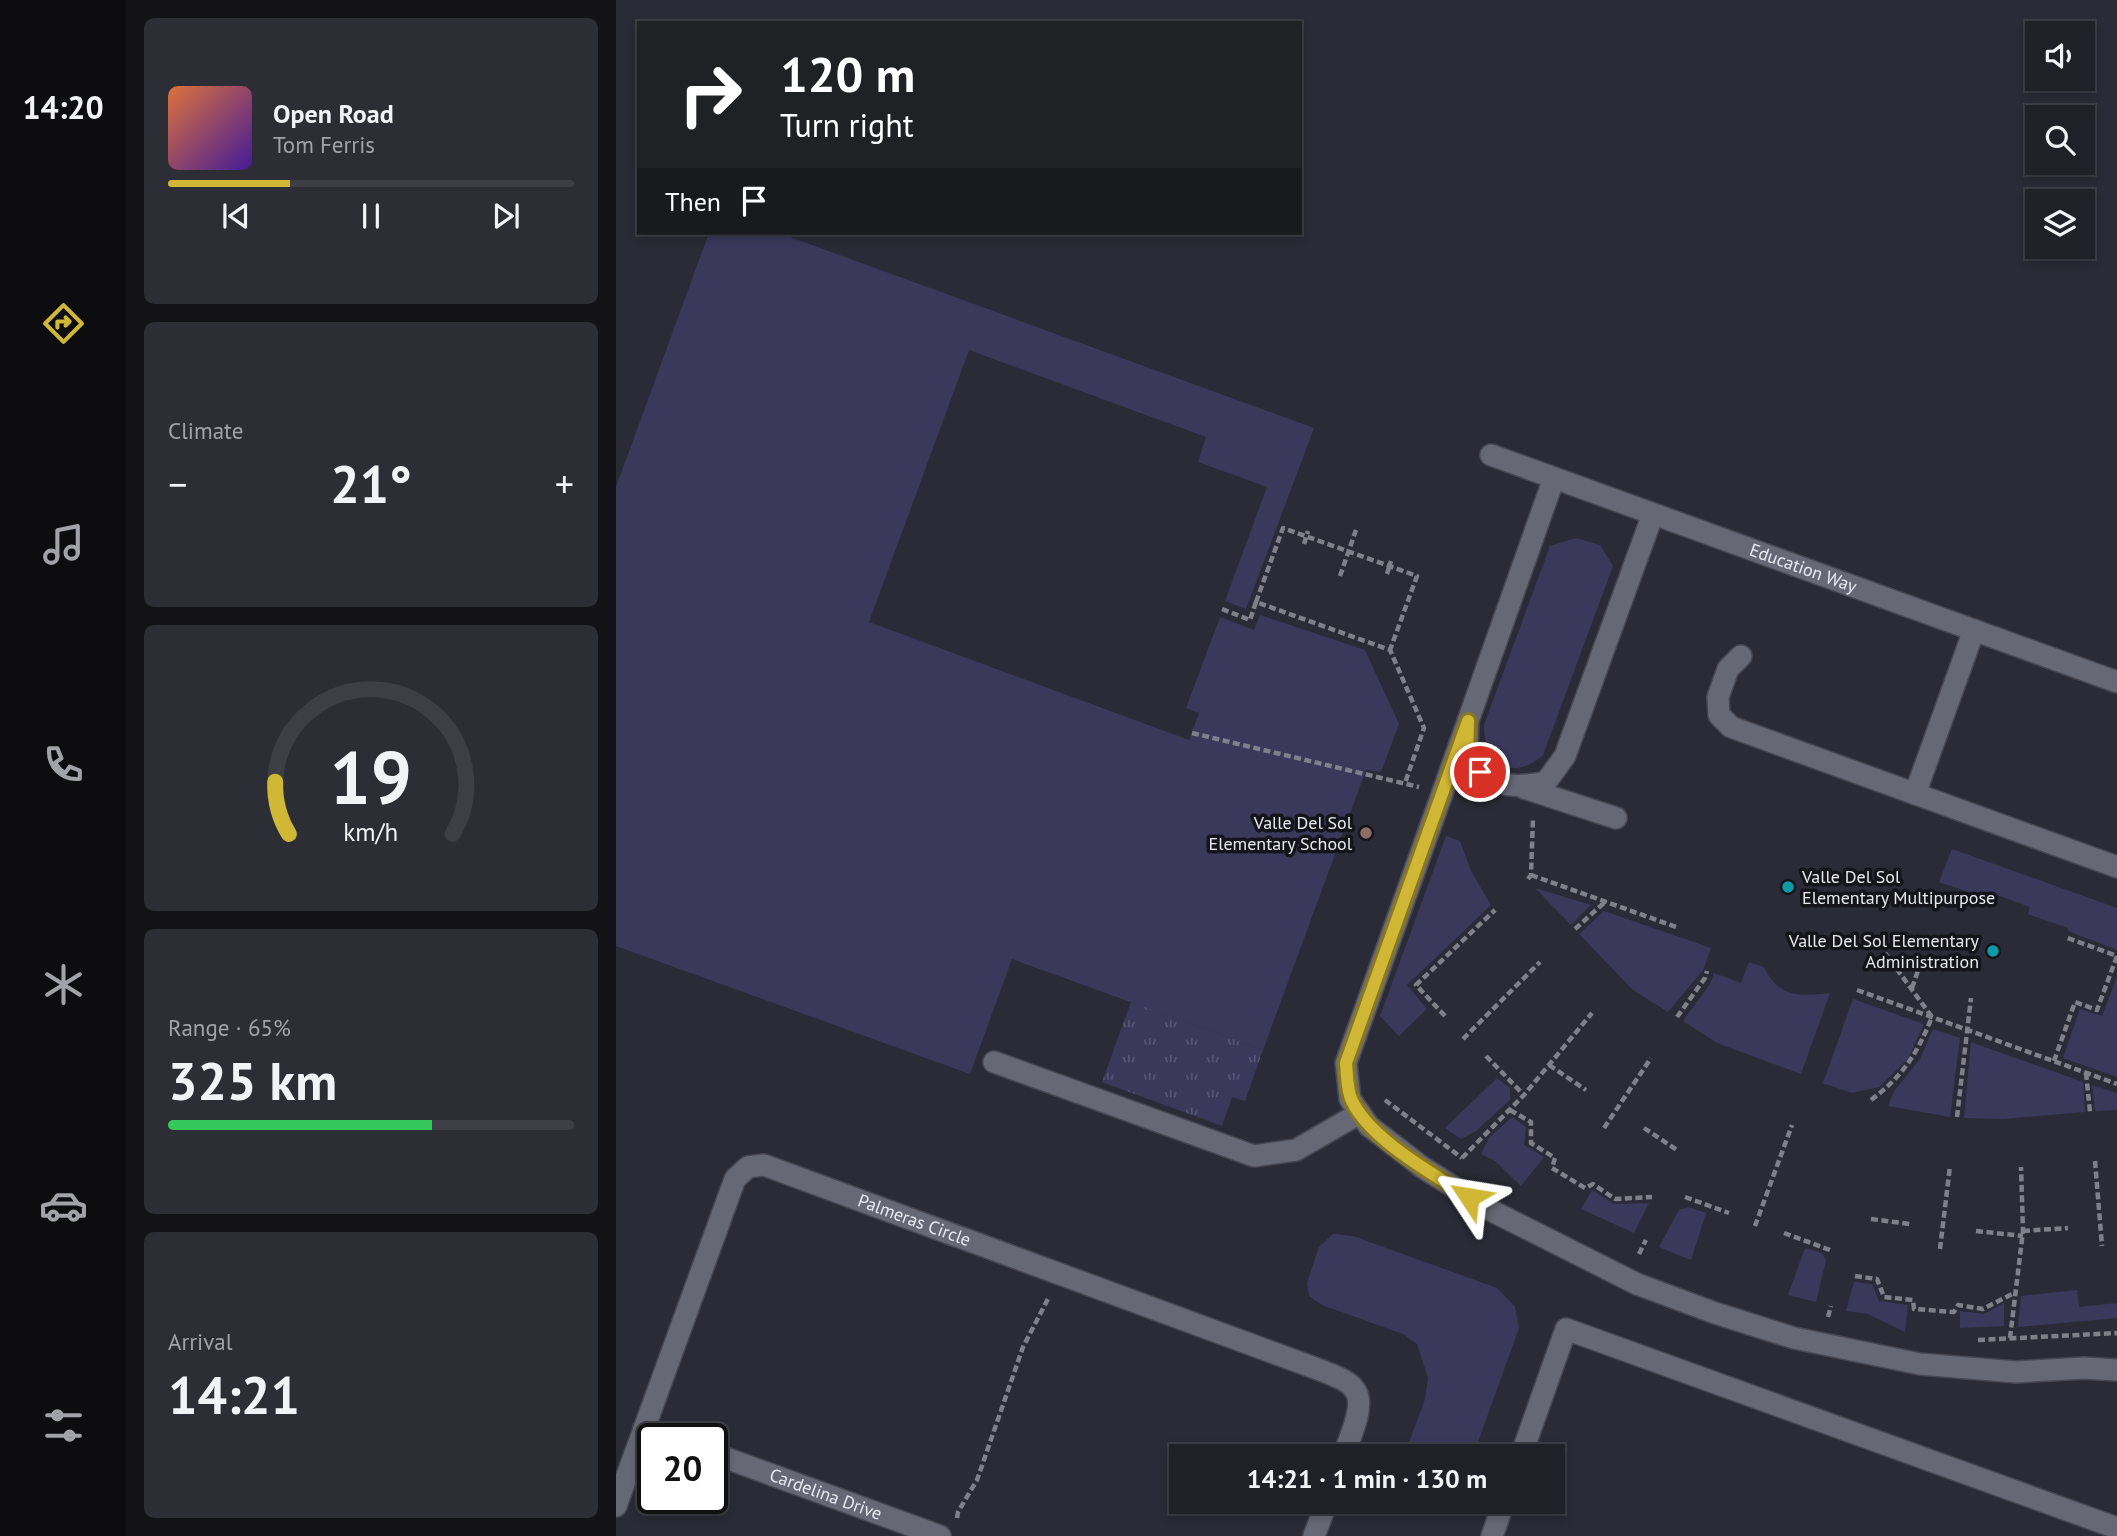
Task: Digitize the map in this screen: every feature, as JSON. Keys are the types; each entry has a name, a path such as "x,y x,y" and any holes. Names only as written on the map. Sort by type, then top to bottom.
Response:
{"street":[{"name":"Education Way","path":"1491,454 2117,682"},
{"path":"1554,478 1346,1063 1350,1099 1369,1126 1422,1167 1492,1212 1637,1284 1715,1313 1794,1338 1920,1364 2016,1372 2084,1368 2117,1370"},
{"path":"1522,787 1546,782 1565,756 1653,514"},
{"path":"1915,794 1974,631"},
{"path":"1741,656 1728,669 1717,697 1719,715 1731,727 2117,867"},
{"path":"1468,721 1467,756 1480,772 1497,782 1522,787 1616,818"},
{"path":"994,1062 1254,1156 1296,1150 1360,1114"},
{"name":"Palmeras Circle","path":"646,1423 734,1179 748,1167 764,1165 1058,1272 1345,1381 1357,1393 1359,1410 1347,1444"},
{"path":"1525,1444 1566,1329 2117,1528"},
{"name":"Palmeras Circle","path":"616,1506 637,1448"},
{"name":"Cardelina Drive","path":"728,1458 948,1530"},
{"path":"1314,1536 1322,1514"},
{"path":"1492,1536 1500,1514"}],"path":[{"path":"1222,610 1250,620 1283,528 1307,534 1348,552 1390,564 1417,576 1390,650 1424,728 1405,783"},
{"path":"1340,576 1356,530"},
{"path":"1304,544 1307,534"},
{"path":"1387,574 1390,564"},
{"path":"1256,602 1390,650"},
{"path":"1192,733 1405,783 1441,794"},
{"path":"1533,813 1530,877 1679,928"},
{"path":"1575,929 1605,902"},
{"path":"1445,1016 1416,985 1495,909"},
{"path":"2054,1061 2075,1002 2097,1010 2117,956 2065,937"},
{"path":"1885,953 1932,1017"},
{"path":"1912,989 1922,959"},
{"path":"1462,1040 1540,962"},
{"path":"1676,1017 1705,978 1707,971"},
{"path":"1857,990 2117,1084"},
{"path":"1957,1117 1971,998"},
{"path":"1462,1158 1524,1095 1592,1013"},
{"path":"1871,1100 1891,1085 1908,1067 1932,1017"},
{"path":"1486,1056 1524,1095"},
{"path":"1604,1128 1651,1058"},
{"path":"1549,1065 1586,1090"},
{"path":"2087,1073 2090,1112"},
{"path":"1380,1096 1473,1166"},
{"path":"1510,1110 1531,1122 1531,1143 1555,1158 1552,1168 1585,1188 1594,1184 1615,1199 1651,1197"},
{"path":"1755,1226 1792,1125"},
{"path":"1644,1128 1677,1150"},
{"path":"2095,1161 2102,1246"},
{"path":"1940,1249 1950,1166"},
{"path":"2010,1338 2023,1234 2021,1167"},
{"path":"1685,1197 1729,1213"},
{"path":"1871,1219 1910,1224"},
{"path":"1976,1231 2023,1234 2068,1228"},
{"path":"1784,1233 1830,1250"},
{"path":"1639,1254 1646,1240"},
{"path":"1627,1248 1651,1259"},
{"path":"948,1530 977,1480 1023,1347 1046,1303 1058,1272"},
{"path":"1855,1276 1877,1279 1884,1297 1913,1300 1914,1309 1954,1312 1958,1305 1983,1309 2016,1292"},
{"path":"1828,1317 1831,1306"},
{"path":"1815,1313 1840,1321"},
{"path":"1972,1340 2117,1333"}],"green space":[{"path":"708,235 784,235 1314,428 1246,609 1225,601 1267,487 1198,462 1206,437 969,350 869,622 1189,740 1199,713 1186,708 1220,617 1254,630 1260,615 1365,650 1399,724 1381,772 1366,770 1263,1050 1012,959 970,1074 616,946 616,487"},
{"path":"1576,538 1600,545 1613,566 1543,755 1532,763 1511,768 1494,759 1485,739 1484,725 1550,546"},
{"path":"1446,836 1460,841 1471,871 1491,905 1407,985 1427,1009 1399,1036 1380,1016"},
{"path":"1952,849 2117,908 2117,950 2028,914 2030,907 1986,891 1984,897 1939,882"},
{"path":"1535,888 1591,905 1571,925"},
{"path":"1604,911 1711,948 1703,970 1668,1012 1633,990 1579,934"},
{"path":"1749,962 1764,967 1776,985 1791,993 1830,993 1801,1074 1717,1043 1683,1021 1710,984 1714,973 1741,983"},
{"path":"2117,977 2117,1077 2063,1058 2080,1009 2102,1016"},
{"path":"1853,999 1924,1024 1908,1059 1879,1087 1852,1093 1823,1083"},
{"path":"1131,1002 1263,1050 1245,1101 1232,1097 1222,1126 1102,1082"},
{"path":"1933,1029 1960,1038 1950,1117 1888,1106 1894,1091 1920,1059"},
{"path":"1971,1042 2083,1082 2085,1112 2003,1119 1964,1118"},
{"path":"1497,1078 1510,1088 1510,1100 1476,1131 1461,1139 1445,1128"},
{"path":"2092,1085 2117,1093 2117,1110 2095,1111"},
{"path":"1512,1117 1526,1127 1524,1145 1544,1157 1521,1186 1495,1161 1481,1154 1489,1138"},
{"path":"1592,1190 1614,1204 1649,1203 1634,1233 1581,1209"},
{"path":"1689,1207 1706,1213 1691,1260 1659,1247 1679,1210"},
{"path":"1333,1234 1353,1236 1497,1288 1515,1307 1519,1328 1477,1444 1408,1444 1425,1399 1428,1378 1417,1344 1403,1334 1322,1305 1309,1296 1307,1283 1319,1247"},
{"path":"1805,1248 1822,1253 1826,1260 1816,1302 1788,1295"},
{"path":"1854,1282 1872,1284 1879,1301 1908,1305 1905,1332 1868,1314 1846,1311"},
{"path":"2077,1290 2079,1307 2117,1303 2117,1318 2018,1327 2021,1296"},
{"path":"2004,1303 2004,1326 1960,1328 1960,1311 1984,1314"}],"place":[{"name":"Valle Del Sol Elementary School","path":"1366,833"},
{"name":"Valle Del Sol Elementary Multipurpose","path":"1788,887"},
{"name":"Valle Del Sol Elementary Administration","path":"1993,951"}],"route":[{"path":"1469,1197 1422,1167 1369,1126 1350,1099 1346,1063 1468,721 1467,756 1480,772"}]}
